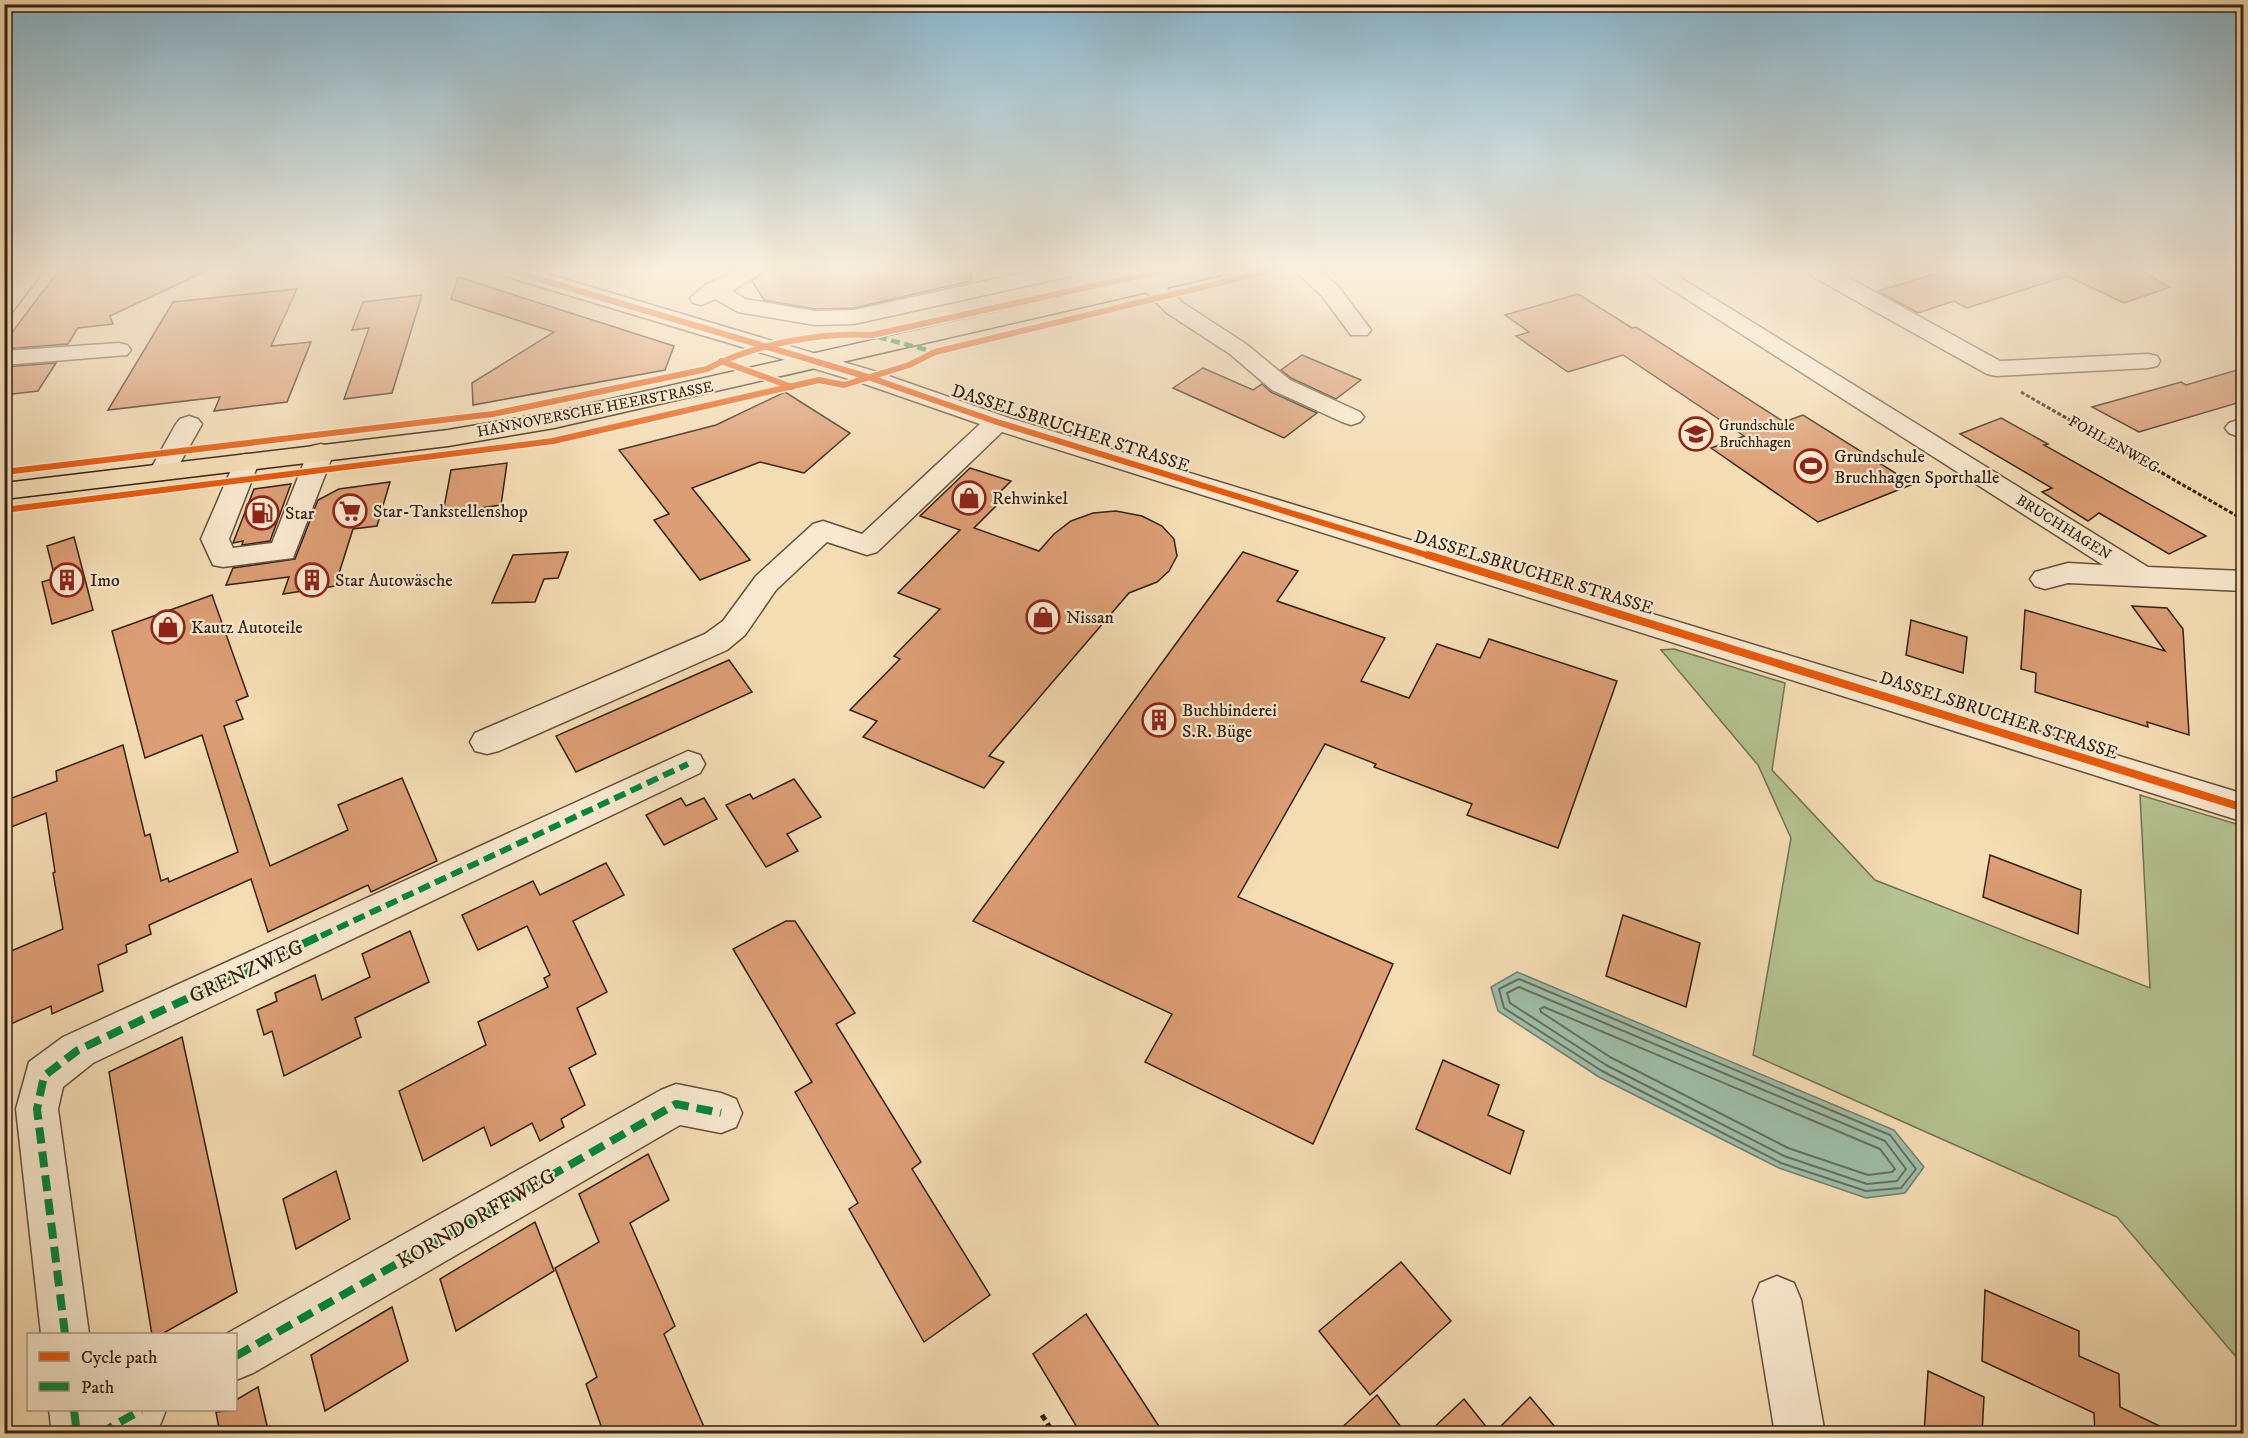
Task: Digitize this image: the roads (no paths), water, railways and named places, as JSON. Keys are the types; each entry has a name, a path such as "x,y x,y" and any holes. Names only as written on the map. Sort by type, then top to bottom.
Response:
{"main road":[{"name":"HANNOVERSCHE HEERSTRASSE","path":"4,491 448,438 554,420 925,337"}],"street":[{"name":"DASSELSBRUCHER STRASSE","path":"733,337 818,362 997,422 2244,808"},
{"path":"1220,337 1238,349 1281,385 1351,417"},
{"name":"BRUCHHAGEN","path":"1759,337 2140,575"},
{"path":"1939,337 1996,369 2148,361"},
{"path":"4,358 119,350"},
{"name":"DASSELSBRUCHER STRASSE","path":"487,742 716,642 734,628 766,583 823,530 867,546 997,422"},
{"path":"162,472 189,424"},
{"path":"246,462 215,538 223,558 283,551 321,452"},
{"path":"2045,579 2068,573 2244,581"},
{"name":"GRENZWEG","path":"64,1333 37,1108 44,1076 78,1050 688,764"},
{"name":"KORNDORFFWEG","path":"237,1355 676,1104 721,1113"},
{"path":"1778,1300 1800,1434"},
{"path":"74,1411 76,1434"},
{"path":"99,1434 139,1411"}],"water":[{"path":"1517,972 1894,1130 1924,1167 1905,1193 1866,1198 1779,1168 1599,1077 1498,1011 1491,987"}],"place":[{"name":"Grundschule Bruchhagen","path":"1696,434"},
{"name":"Grundschule Bruchhagen Sporthalle","path":"1811,466"},
{"name":"Rehwinkel","path":"969,498"},
{"name":"Star-Tankstellenshop","path":"350,511"},
{"name":"Star","path":"262,513"},
{"name":"Imo","path":"67,580"},
{"name":"Star Autowäsche","path":"312,580"},
{"name":"Nissan","path":"1043,617"},
{"name":"Kautz Autoteile","path":"168,627"},
{"name":"Buchbinderei S.R. Büge","path":"1159,720"}]}
